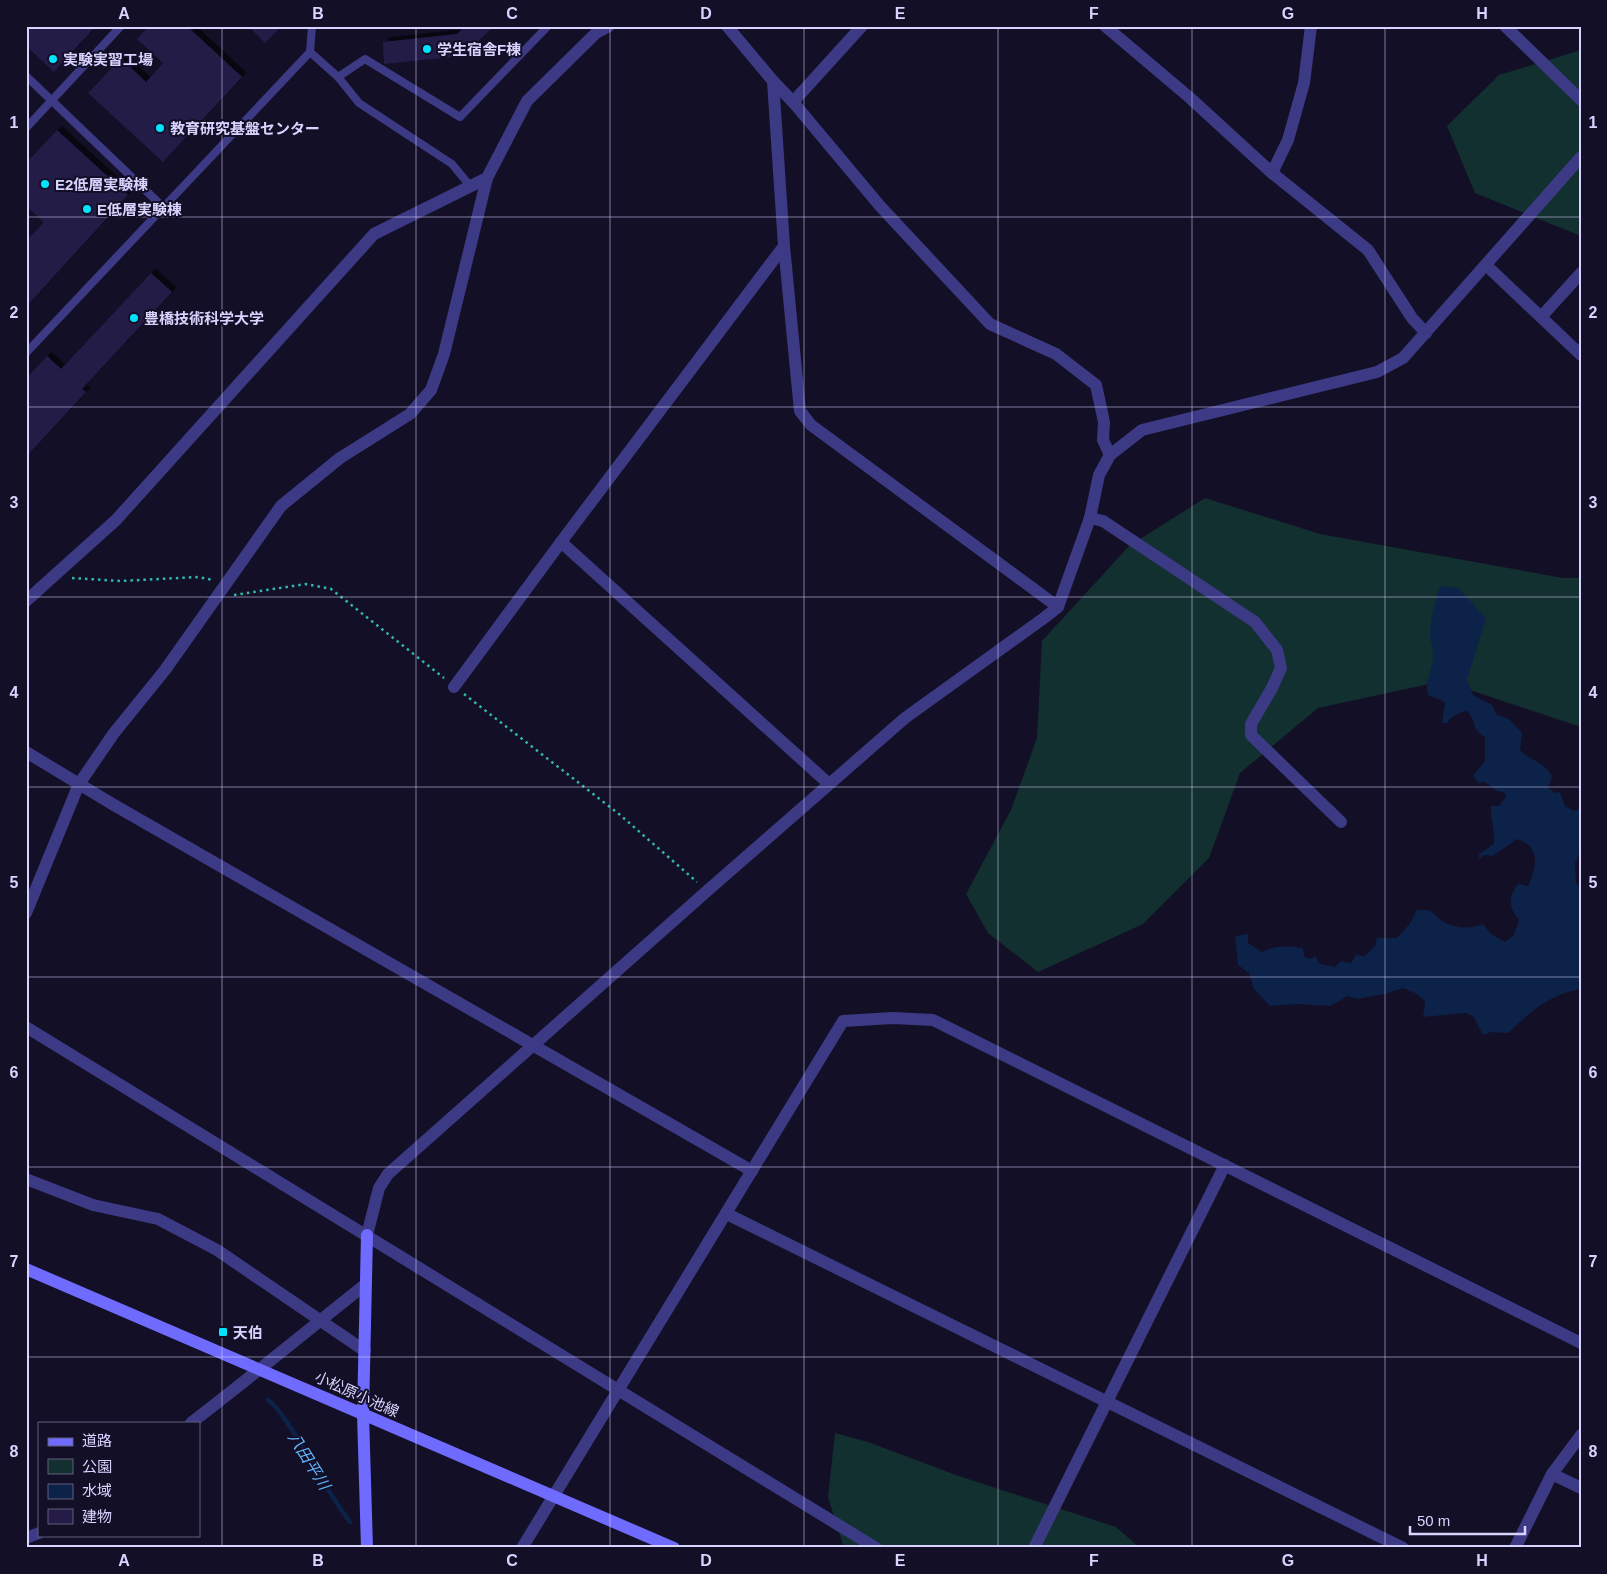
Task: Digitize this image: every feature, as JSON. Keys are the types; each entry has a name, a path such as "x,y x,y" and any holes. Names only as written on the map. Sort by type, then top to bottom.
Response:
{"main road":[{"path":"367,1235 363,1414 367,1548"},
{"name":"小松原小池線","path":"26,1269 674,1548"}],"street":[{"path":"26,913 79,784 114,733 165,670 280,506 340,458 410,414 431,390 444,354 487,178 527,101 596,33 609,26"},
{"path":"726,26 773,82 794,102 880,206 990,324 1056,354 1096,385 1104,422 1103,440 1110,455"},
{"path":"794,102 862,26"},
{"path":"1105,26 1189,97 1272,173 1368,250 1412,318 1426,333"},
{"path":"1505,26 1581,100"},
{"path":"1272,173 1288,140 1304,83 1309,28"},
{"path":"773,82 784,246 800,412 811,425 1058,606"},
{"path":"367,1235 379,1188 388,1174 707,890 905,718 1058,606 1090,518 1099,475 1110,455 1142,430 1377,372 1403,358 1581,157"},
{"path":"26,601 116,520 374,234 487,178"},
{"path":"454,687 784,246"},
{"path":"1486,265 1581,355"},
{"path":"1541,317 1581,273"},
{"path":"1090,518 1102,521 1255,622 1277,650 1281,668 1272,688 1251,724 1252,735 1341,822"},
{"path":"561,542 829,784"},
{"path":"26,752 114,805 752,1171"},
{"path":"522,1548 844,1021 893,1018 933,1020 1581,1343"},
{"path":"26,1027 876,1548"},
{"path":"1034,1548 1225,1165"},
{"path":"26,1179 93,1205 158,1219 217,1250 365,1351"},
{"path":"727,1214 1403,1548"},
{"path":"192,1422 366,1284"},
{"path":"1515,1548 1552,1474 1581,1435"},
{"path":"1552,1474 1581,1488"},
{"path":"26,1538 38,1533"}],"lane":[{"path":"26,128 120,26"},
{"path":"26,353 310,52 312,26"},
{"path":"338,77 365,59 460,117 548,26"},
{"path":"310,52 338,77 359,103 452,164 472,187"},
{"path":"26,76 163,206"}],"path":[{"path":"53,577 120,581 198,577 215,580 221,591 228,596 306,584 331,589 454,687 619,814 707,890"}],"green space":[{"path":"1581,50 1581,236 1475,193 1447,126 1499,75"},
{"path":"1205,498 1320,534 1563,578 1581,578 1581,727 1443,681 1318,708 1240,773 1209,858 1143,924 1038,972 988,933 966,894 1011,810 1037,738 1042,641 1129,546"},
{"path":"835,1433 868,1442 956,1475 1116,1527 1140,1548 844,1548 828,1497"}],"water":[{"path":"1440,586 1458,588 1486,618 1467,680 1473,695 1492,705 1497,715 1509,719 1522,733 1520,750 1548,771 1552,776 1548,788 1556,793 1560,792 1565,806 1574,811 1581,808 1581,850 1575,863 1576,884 1581,886 1581,989 1560,995 1541,1005 1508,1033 1491,1032 1483,1035 1474,1017 1466,1013 1423,1017 1425,1001 1415,993 1403,988 1385,994 1357,999 1348,996 1330,1006 1297,1004 1270,1006 1254,989 1249,973 1238,965 1235,936 1248,934 1248,943 1262,952 1282,947 1303,948 1304,956 1310,959 1315,956 1320,964 1335,967 1341,961 1351,963 1356,955 1365,956 1375,946 1377,938 1396,938 1408,926 1416,910 1428,910 1448,924 1457,927 1483,924 1491,934 1505,942 1514,935 1519,920 1511,906 1512,894 1518,884 1528,886 1535,865 1535,858 1530,847 1517,839 1493,856 1485,855 1479,859 1479,854 1494,844 1491,806 1499,806 1506,797 1504,792 1497,791 1485,782 1478,783 1473,776 1485,761 1485,737 1477,731 1470,714 1466,710 1452,717 1447,723 1442,723 1445,702 1428,695 1427,685 1433,656 1430,636 1431,623"}],"building":[{"name":"実験実習工場","path":"26,26 96,26 54,72 26,46"},
{"name":"教育研究基盤センター","path":"149,26 187,26 242,77 163,162 88,93 121,58 146,82 163,63 137,39"},
{"path":"248,26 282,26 265,43"},
{"name":"学生宿舎F棟","path":"465,26 494,26 463,56 384,64 383,42 457,34"},
{"path":"57,130 128,195 26,307 26,241 44,222 26,206 26,163"},
{"path":"151,273 172,292 82,389 86,392 26,457 26,379 47,356 61,369"}],"waterway":[{"name":"八田平川","path":"268,1400 283,1416 350,1522"}],"place":[{"name":"学生宿舎F棟","path":"427,49"},
{"name":"実験実習工場","path":"53,59"},
{"name":"教育研究基盤センター","path":"160,128"},
{"name":"E2低層実験棟","path":"45,184"},
{"name":"E低層実験棟","path":"87,209"},
{"name":"豊橋技術科学大学","path":"134,318"},
{"name":"天伯","path":"223,1332"}]}
